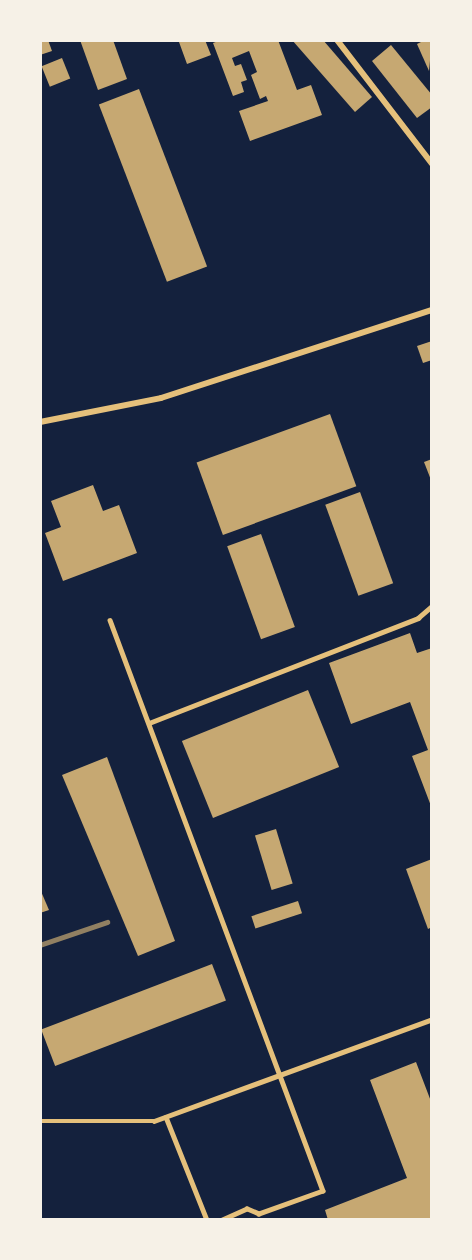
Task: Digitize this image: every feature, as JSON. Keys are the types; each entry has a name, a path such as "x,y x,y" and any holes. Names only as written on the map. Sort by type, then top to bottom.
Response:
{"street":[{"path":"337,40 432,164"},
{"path":"40,422 161,398 432,310"}],"lane":[{"path":"149,723 418,618 432,606"},
{"path":"110,620 322,1191 259,1214 247,1209 222,1220"},
{"path":"40,1121 154,1121 432,1019"},
{"path":"166,1117 207,1220"}],"building":[{"path":"40,40 48,40 52,51 40,55"},
{"path":"80,40 113,40 127,79 98,90"},
{"path":"174,40 205,40 211,55 187,64 179,42"},
{"path":"221,40 278,40 297,90 311,85 322,115 250,141 239,111 268,101 266,96 260,99 251,75 257,72 249,51 232,58 235,66 241,64 247,80 241,82 244,92 233,96 213,43"},
{"path":"292,40 323,40 372,97 355,112"},
{"path":"425,40 432,40 429,71 417,44"},
{"path":"391,45 432,95 432,107 417,118 372,61"},
{"path":"62,58 70,78 50,87 42,66"},
{"path":"139,89 207,266 167,282 99,104"},
{"path":"432,341 432,360 423,363 417,346"},
{"path":"330,414 356,486 223,535 197,463"},
{"path":"432,459 432,480 431,480 424,462"},
{"path":"93,485 103,511 119,505 137,553 63,581 45,533 61,527 51,501"},
{"path":"360,492 393,583 358,596 325,505"},
{"path":"261,534 295,627 261,639 227,546"},
{"path":"410,633 417,653 432,648 431,806 412,756 428,750 410,702 351,724 329,663"},
{"path":"308,690 339,767 213,818 182,741"},
{"path":"107,757 175,941 138,956 62,775"},
{"path":"276,829 293,884 272,890 255,835"},
{"path":"432,859 432,927 428,929 406,869"},
{"path":"40,889 49,910 40,913"},
{"path":"298,901 302,913 255,929 251,916"},
{"path":"212,964 226,1000 55,1066 41,1030"},
{"path":"416,1062 432,1104 432,1220 328,1220 325,1210 407,1178 370,1080"}],"railway":[{"path":"40,945 107,922"}]}
